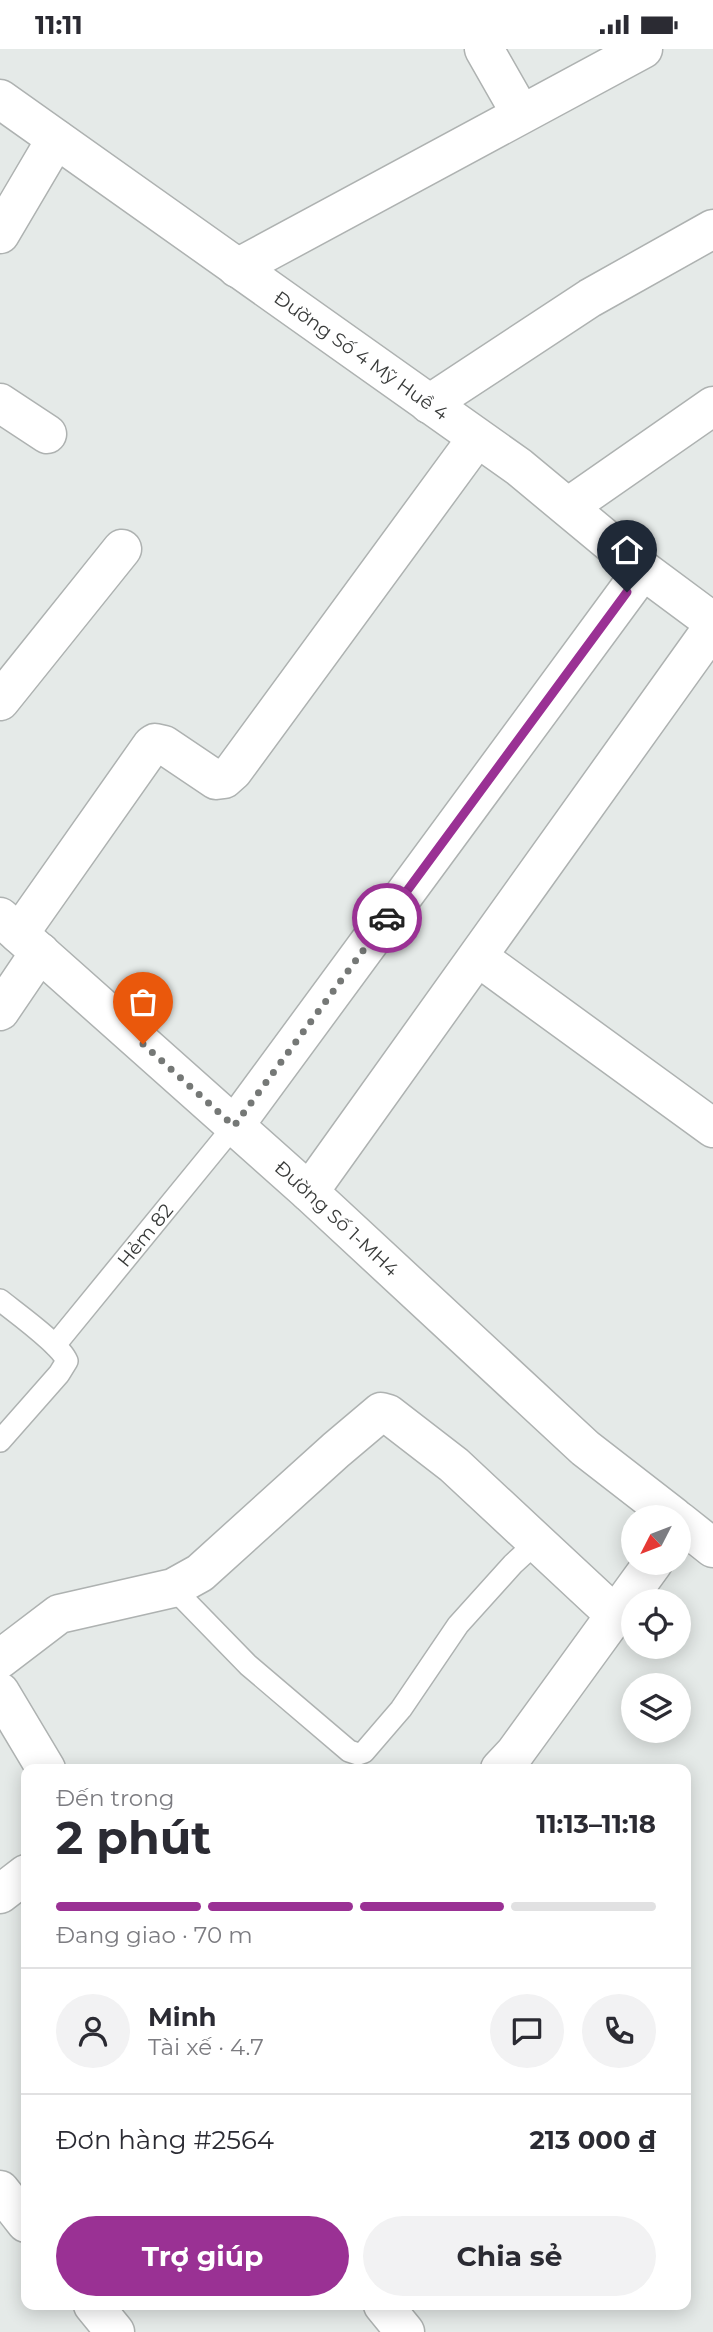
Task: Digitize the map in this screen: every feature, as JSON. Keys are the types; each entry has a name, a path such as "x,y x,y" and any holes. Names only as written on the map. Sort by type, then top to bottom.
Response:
{"street":[{"path":"484,49 521,114"},
{"path":"237,268 643,49"},
{"name":"Đường Số 4 Mỹ Huề 4","path":"0,100 519,467 643,570 713,622"},
{"path":"0,234 56,139"},
{"path":"429,404 590,298 713,229"},
{"path":"0,403 47,434"},
{"path":"568,507 713,405"},
{"path":"0,1011 20,934 152,745 164,745 216,781 224,779 233,771 477,438"},
{"path":"0,701 122,549"},
{"path":"234,1126 643,570"},
{"path":"309,1192 713,627"},
{"name":"Đường Số 1-MH4","path":"20,934 309,1192 585,1448 656,1505"},
{"path":"478,957 713,1128"},
{"path":"0,1659 59,1614 173,1588 200,1573 382,1412 388,1413 454,1465 615,1615"},
{"name":"Đường Số 1-MH4","path":"691,1532 713,1548"},
{"path":"505,1764 644,1575"},
{"path":"0,1692 43,1764"},
{"path":"0,1894 21,1878"},
{"path":"0,2190 21,2217"},
{"path":"97,2310 115,2332"},
{"path":"387,2310 405,2332"}],"lane":[{"name":"Hẻm 82","path":"55,1345 234,1126"},
{"path":"0,1300 65,1354 67,1361 0,1441"},
{"path":"173,1588 248,1665 349,1751 358,1754 364,1752 401,1709 458,1625 513,1564 537,1542"}],"way so far":[{"path":"143,1044 234,1126 387,918"}],"route":[{"path":"387,918 627,592"}]}
